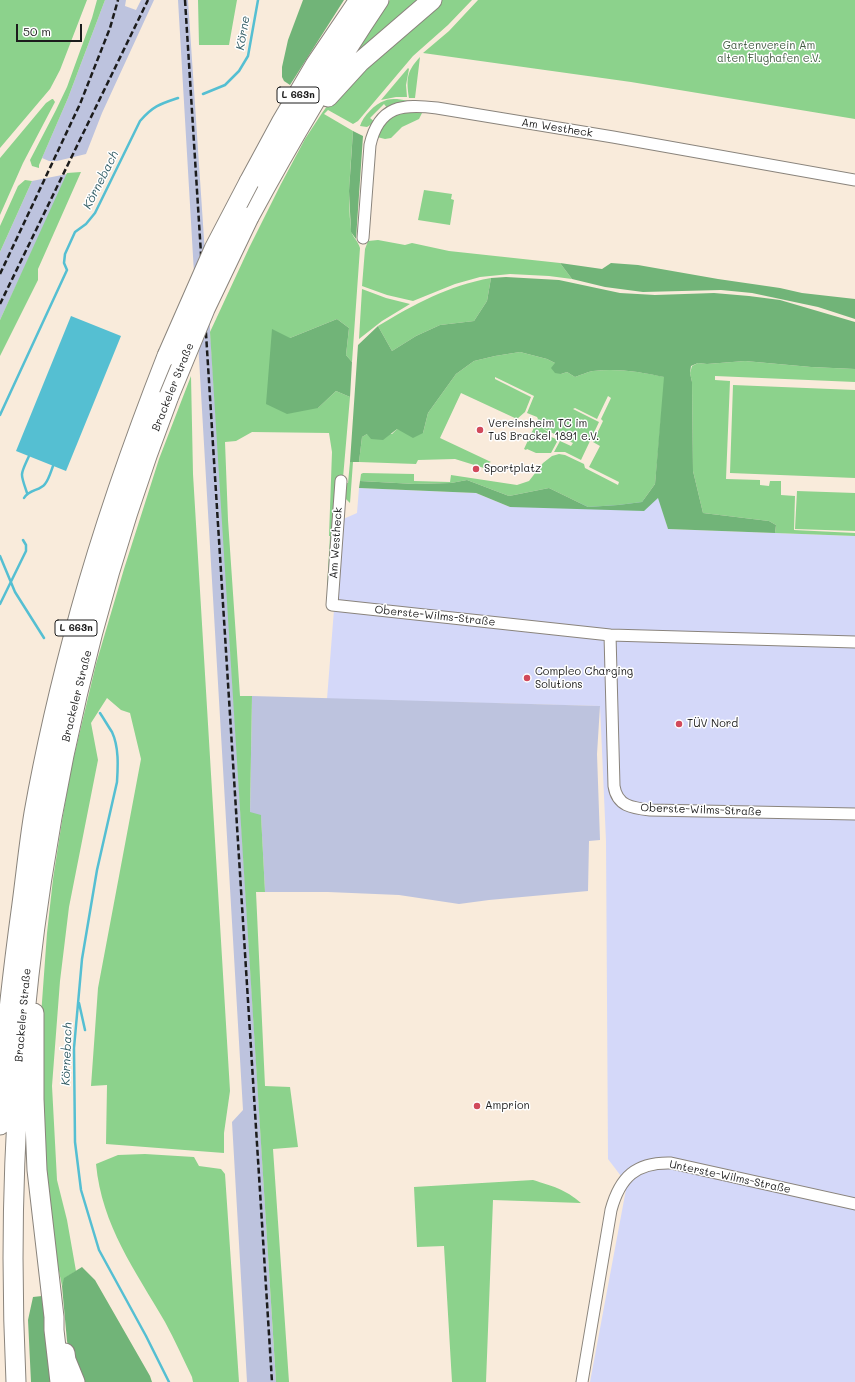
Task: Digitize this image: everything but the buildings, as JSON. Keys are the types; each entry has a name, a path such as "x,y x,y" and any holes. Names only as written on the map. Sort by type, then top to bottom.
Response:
{"highway":[{"name":"Brackeler Straße","path":"16,1382 12,1255 14,1137 28,960 41,872 63,752 99,605 132,499 169,396 206,309 249,217 284,154 325,84 379,0"},
{"path":"284,154 331,93 350,72 432,0"},
{"name":"Brackeler Straße","path":"0,1125 7,1028 34,815 46,750 78,618 100,543 125,467 167,356 214,249 282,121 355,3"},
{"path":"41,872 35,1005 34,1098 37,1170 60,1382"},
{"path":"0,1011 9,944 21,909"},
{"path":"54,1317 60,1329 66,1360 75,1382"}],"street":[{"name":"Am Westheck","path":"363,238 370,145 372,136 381,120 388,113 398,108 408,106 437,108 613,137 855,180"},
{"name":"Am Westheck","path":"332,605 341,481"},
{"name":"Oberste-Wilms-Straße","path":"332,605 610,635 855,642"},
{"name":"Oberste-Wilms-Straße","path":"610,635 614,786 618,798 623,804 637,809 650,810 855,814"},
{"name":"Unterste-Wilms-Straße","path":"582,1382 611,1210 620,1186 626,1178 635,1172 646,1166 657,1163 671,1163 855,1204"}],"shaded area":[{"path":"105,0 126,0 125,6 136,10 141,0 154,0 102,113 86,154 57,161 49,161 42,158 68,98"},
{"path":"178,0 188,0 219,463 276,1382 247,1382 232,1122 243,1110"},
{"path":"67,174 0,320 0,252 32,181"},
{"path":"359,488 476,493 510,507 659,498 668,529 855,536 855,1382 590,1382 627,1184 608,1159 606,841 600,706 327,699 341,520 357,513"},
{"path":"252,696 600,706 597,754 600,840 589,841 588,891 459,904 399,895 328,892 265,892 261,816 250,813"}],"green space":[{"path":"0,0 87,0 60,70 50,89 0,148"},
{"path":"97,0 105,0 68,98 39,168 32,166 30,160 67,87"},
{"path":"198,0 237,0 229,45 199,45"},
{"path":"303,0 344,0 290,85 284,81 282,77 282,67 288,40"},
{"path":"390,0 426,0 346,69 373,25"},
{"path":"439,0 472,0 448,25 413,56 358,121 353,124 328,110 324,114 353,131 349,205 351,231 360,248 352,362 346,355 349,328 337,319 290,338 318,408 336,391 350,397 343,478 329,588 327,588 332,452 329,433 252,432 236,441 225,442 228,520 240,696 252,696 250,812 261,815 265,892 256,892 265,1086 290,1087 298,1147 273,1149 289,1382 276,1382 210,332 281,184 305,139 322,113 336,94"},
{"name":"Gartenverein Am alten Flughafen e.V.","path":"478,0 855,0 855,119 631,82 423,53 449,31"},
{"path":"420,57 415,98 409,98 408,75 412,66"},
{"path":"408,68 406,85 407,97 396,97 381,100"},
{"path":"52,99 55,102 23,163 0,215 0,158 46,103"},
{"path":"397,99 410,102 388,109 384,104 370,118 375,122 367,127 360,126 367,114 377,105 387,100"},
{"path":"423,111 419,119 402,127 391,138 385,139 377,137 386,122 395,115 406,112"},
{"path":"353,131 363,136 356,239 351,232 349,191"},
{"path":"81,172 38,269 38,280 0,356 0,320 67,173"},
{"path":"25,180 32,181 0,252 0,226 18,186"},
{"path":"424,190 452,194 451,199 454,200 450,225 418,220"},
{"path":"378,240 405,245 412,243 449,251 560,263 572,279 510,274 480,277 455,284 413,301 387,295 362,286 365,249 368,241"},
{"path":"560,263 602,269 611,263 638,265 780,288 802,293 855,299 855,319 818,307 752,293 721,290 643,292 605,287 572,279"},
{"path":"506,277 559,280 620,293 655,295 714,293 749,296 780,300 855,322 855,369 745,361 707,364 698,363 691,366 693,471 703,513 769,521 776,525 775,533 668,529 658,498 644,511 510,507 476,493 359,488 360,481 415,484 451,483 467,480 509,496 549,488 588,507 642,502 655,484 664,377 638,372 611,370 593,371 575,377 567,372 561,374 555,373 551,368 555,363 547,359 520,352 474,361 456,374 428,413 423,433 413,438 397,429 383,440 371,439 367,434 362,437 359,462 350,462 358,345 378,326 392,351 416,336 440,325 474,321 487,301 491,278"},
{"path":"491,278 487,301 474,321 440,325 416,336 392,351 378,326 405,310 446,291 475,281"},
{"path":"362,289 386,298 410,304 382,321 359,339"},
{"path":"337,319 349,328 346,355 352,362 350,397 336,391 318,408 287,414 266,404 272,329 290,338"},
{"path":"520,352 547,359 555,363 561,374 567,372 575,377 593,371 620,370 665,377 655,484 642,502 588,507 549,488 509,496 467,480 451,483 415,484 360,481 361,474 363,473 414,474 414,481 450,482 451,475 517,485 529,481 543,463 552,456 559,454 565,455 584,464 585,468 618,485 619,482 589,467 600,446 593,442 603,421 601,419 611,398 608,396 597,419 575,408 573,409 599,422 581,460 565,452 554,452 560,441 571,446 573,443 542,428 548,432 547,435 558,440 551,453 536,453 524,449 538,419 537,417 527,413 534,396 495,377 495,379 531,397 525,412 517,419 461,393 440,438 491,462 486,464 484,468 455,459 418,460 416,464 359,462 362,437 367,434 392,434 397,429 423,433 428,413 456,374 474,361"},
{"path":"745,361 855,369 855,382 715,376 715,380 730,381 726,479 760,480 760,485 769,486 770,481 781,481 781,495 795,496 794,530 855,533 855,536 775,533 776,525 769,521 703,513 693,471 692,382 690,373 692,366 698,363 707,364"},
{"path":"191,376 193,474 230,1091 224,1133 224,1153 106,1144 107,1085 91,1086 98,988 141,759 130,713 121,710 107,698 91,723 98,760 69,907 60,981 52,1086 57,1180 67,1220 76,1271 65,1278 62,1286 46,1207 38,1057 47,933 53,879 71,769 96,664 159,459"},
{"path":"733,385 855,390 855,478 730,473"},
{"path":"350,462 353,462 350,503 345,498 344,483 348,483"},
{"path":"797,491 855,493 855,531 795,529"},
{"path":"145,1154 194,1157 199,1166 221,1169 225,1174 239,1382 193,1382 169,1329 132,1266 113,1228 105,1208 99,1186 96,1164 118,1155"},
{"path":"533,1180 564,1191 581,1203 493,1200 486,1382 452,1382 444,1246 417,1247 414,1187"},
{"path":"82,1267 95,1280 152,1382 81,1382 71,1359 67,1341 62,1286 64,1278"},
{"path":"42,1296 52,1382 31,1382 28,1320 33,1297"}],"water":[{"path":"71,316 121,336 66,471 16,451"}],"waterway":[{"name":"Körne","path":"203,94 225,85 239,71 248,56 258,0"},
{"name":"Körnebach","path":"0,415 67,270 64,263 65,254 75,232 86,224 95,213 140,121 157,106 178,98"},
{"path":"27,493 22,474 29,456"},
{"path":"24,498 26,495 45,484 53,466"},
{"path":"0,604 26,551 26,545 23,540"},
{"name":"Körnebach","path":"0,556 15,592 44,638"},
{"name":"Körnebach","path":"100,713 112,732 116,744 118,757 117,782 97,870 82,959 74,1048 75,1142 81,1190 99,1250 146,1336 169,1382"},
{"path":"79,1003 85,1030"}],"railway":[{"path":"0,274 80,104 110,28 118,0"},
{"path":"0,304 148,0"},
{"path":"185,0 272,1382"}],"place":[{"name":"Vereinsheim TC im TuS Brackel 1891 e.V.","path":"480,430"},
{"name":"Sportplatz","path":"476,469"},
{"name":"Compleo Charging Solutions","path":"527,678"},
{"name":"TÜV Nord","path":"679,724"},
{"name":"Amprion","path":"477,1106"}]}
